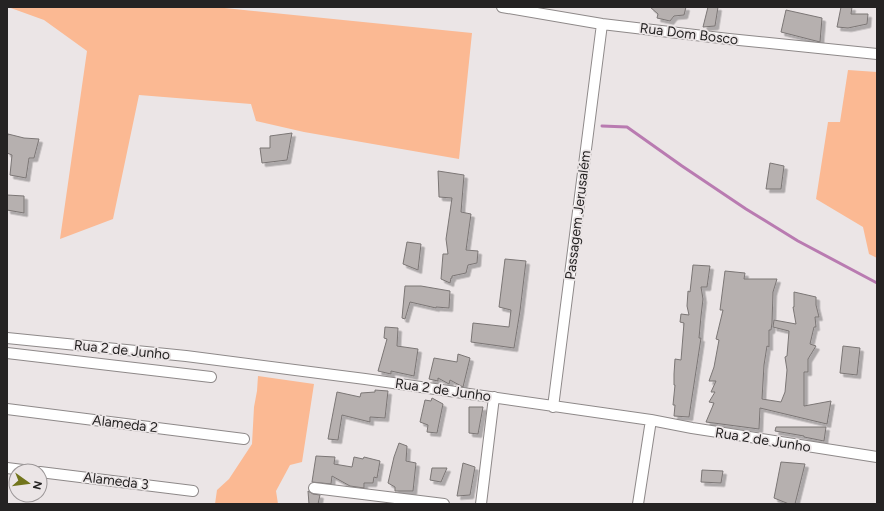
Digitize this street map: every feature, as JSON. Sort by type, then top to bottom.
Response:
[{"type":"street","name":"Rua Dom Bosco","points":[[502,7],[602,24],[877,54]]},
{"type":"street","name":"Passagem Jerusalém","points":[[553,407],[602,24]]},
{"type":"street","name":"Rua 2 de Junho","points":[[7,338],[186,356],[494,397],[553,407],[651,420],[692,428],[877,457]]},
{"type":"street","points":[[7,353],[211,377]]},
{"type":"street","points":[[482,504],[494,397]]},
{"type":"street","name":"Alameda 2","points":[[7,409],[244,439]]},
{"type":"street","points":[[638,504],[651,420]]},
{"type":"street","name":"Alameda 3","points":[[48,473],[193,491]]},
{"type":"street","points":[[314,488],[444,504]]},
{"type":"shaded area","points":[[8,7],[215,7],[472,33],[459,159],[304,132],[256,121],[251,104],[139,95],[113,219],[60,239],[87,51],[44,20]]},
{"type":"shaded area","points":[[848,70],[877,72],[877,258],[869,254],[863,227],[816,199],[828,122],[840,122]]},
{"type":"shaded area","points":[[258,376],[314,384],[302,462],[290,465],[276,491],[278,504],[215,504],[217,490],[229,479],[252,444],[254,407]]},
{"type":"building","points":[[650,7],[686,7],[684,15],[674,16],[670,21],[657,18],[658,14]]},
{"type":"building","points":[[708,7],[718,7],[715,26],[703,27]]},
{"type":"building","points":[[841,7],[852,7],[851,14],[868,14],[867,24],[848,28],[837,27]]},
{"type":"building","points":[[786,10],[822,18],[820,42],[781,32]]},
{"type":"building","points":[[292,133],[287,160],[262,163],[260,148],[270,148],[270,136]]},
{"type":"building","points":[[8,134],[24,138],[39,139],[34,158],[29,158],[26,178],[10,175],[12,155],[7,153]]},
{"type":"building","points":[[770,163],[784,166],[781,189],[766,189]]},
{"type":"building","points":[[438,171],[464,175],[461,212],[471,214],[466,250],[478,251],[477,263],[468,265],[466,273],[452,276],[450,283],[441,279],[443,254],[448,254],[446,239],[452,198],[439,197]]},
{"type":"building","points":[[7,195],[24,196],[24,213],[7,210]]},
{"type":"building","points":[[407,242],[421,244],[418,270],[403,264]]},
{"type":"building","points":[[505,259],[526,261],[514,348],[471,342],[473,323],[509,327],[511,310],[499,307]]},
{"type":"building","points":[[693,265],[710,266],[707,287],[701,287],[703,299],[699,338],[701,338],[689,417],[674,416],[675,359],[681,360],[684,323],[680,322],[681,314],[689,315],[687,306],[688,291],[690,292]]},
{"type":"building","points":[[725,271],[745,273],[744,279],[777,279],[773,292],[772,323],[771,330],[769,330],[769,347],[767,346],[764,365],[762,399],[781,402],[785,392],[787,370],[785,357],[787,356],[789,331],[773,327],[774,320],[796,324],[793,307],[794,292],[816,297],[819,317],[815,317],[816,327],[814,327],[810,344],[816,346],[808,359],[808,372],[804,372],[804,406],[831,401],[827,424],[760,408],[759,429],[706,422],[714,403],[709,402],[715,392],[711,392],[716,381],[709,381],[714,367],[719,340],[716,339],[723,310],[720,310]]},
{"type":"building","points":[[405,286],[421,286],[450,291],[449,308],[436,308],[410,302],[405,319],[402,318]]},
{"type":"building","points":[[385,327],[398,328],[397,346],[418,349],[414,376],[391,371],[391,374],[378,371],[387,339],[384,338]]},
{"type":"building","points":[[843,346],[860,348],[857,375],[840,373]]},
{"type":"building","points":[[458,354],[470,358],[463,387],[450,380],[449,384],[438,378],[438,381],[429,379],[434,358],[457,362]]},
{"type":"building","points":[[375,390],[388,391],[385,418],[370,417],[370,422],[342,415],[338,440],[328,439],[337,392],[360,397],[361,393],[375,392]]},
{"type":"building","points":[[432,398],[443,404],[437,433],[427,432],[428,425],[420,422],[425,400],[431,401]]},
{"type":"building","points":[[469,407],[483,407],[478,434],[469,433]]},
{"type":"building","points":[[776,427],[826,427],[824,441],[775,431]]},
{"type":"building","points":[[399,443],[407,446],[406,461],[416,463],[413,491],[395,491],[395,487],[388,483]]},
{"type":"building","points":[[316,456],[335,457],[334,464],[352,467],[354,457],[363,459],[364,457],[380,461],[377,478],[374,477],[373,483],[364,483],[364,488],[350,486],[332,476],[331,484],[312,482]]},
{"type":"building","points":[[781,462],[805,464],[795,504],[789,504],[774,498]]},
{"type":"building","points":[[463,463],[475,467],[470,495],[457,496]]},
{"type":"building","points":[[432,468],[447,468],[441,482],[430,480]]},
{"type":"building","points":[[702,470],[723,471],[721,483],[701,482]]},
{"type":"building","points":[[308,491],[313,494],[320,495],[318,504],[309,504]]},
{"type":"waterway","points":[[602,126],[627,127],[746,209],[798,241],[877,283]]}]
